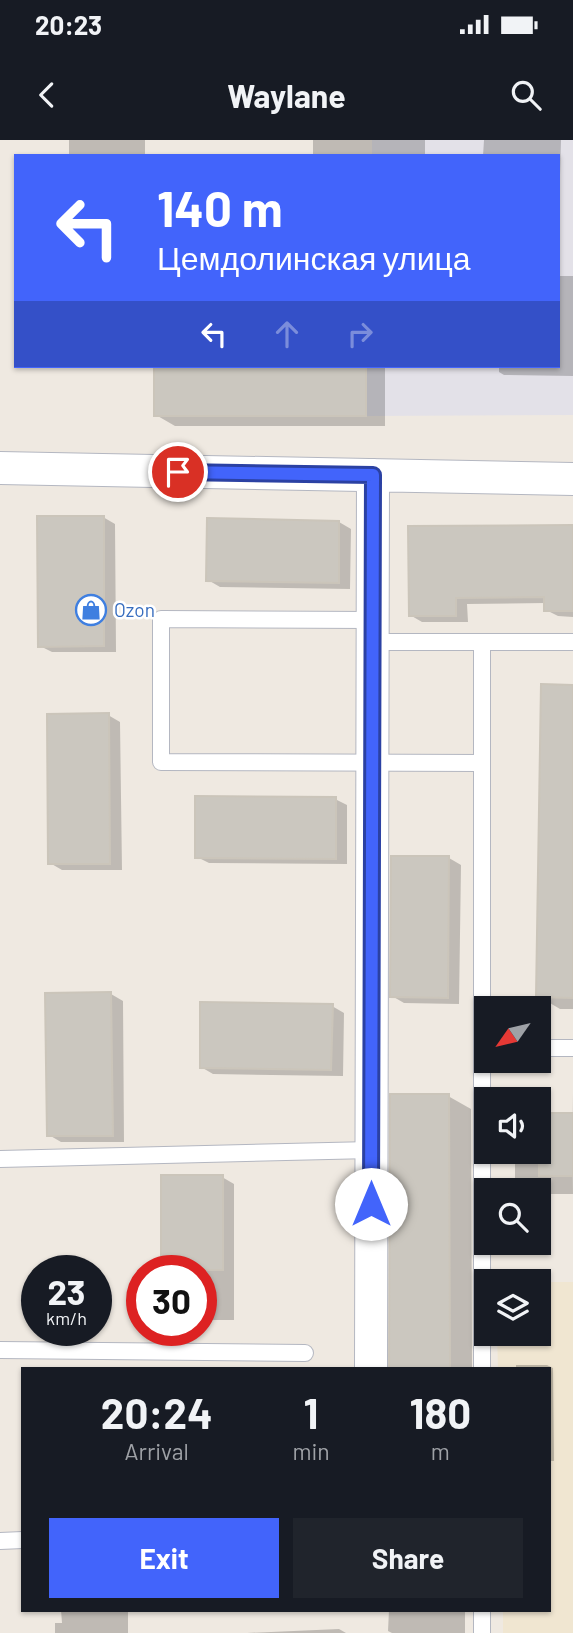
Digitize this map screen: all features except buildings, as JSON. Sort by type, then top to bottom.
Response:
[{"type":"street","points":[[0,468],[573,479]]},
{"type":"street","points":[[371,1367],[373,475]]},
{"type":"lane","points":[[482,763],[161,762],[161,619],[372,631],[482,642],[573,642]]},
{"type":"lane","points":[[482,642],[484,996]]},
{"type":"lane","points":[[551,1048],[573,1048]]},
{"type":"lane","points":[[482,1367],[484,1073]]},
{"type":"lane","points":[[0,1159],[371,1150]]},
{"type":"lane","points":[[0,1350],[305,1353]]},
{"type":"lane","points":[[0,1541],[21,1540]]},
{"type":"lane","points":[[482,1612],[482,1633]]},
{"type":"shaded area","points":[[372,140],[573,140],[573,415],[366,416],[366,368],[560,368],[560,154],[372,154]]},
{"type":"shaded area","points":[[551,1282],[573,1282],[573,1633],[503,1633],[503,1612],[551,1612],[551,1367],[498,1367],[497,1346],[551,1346]]},
{"type":"place","name":"Ozon","points":[[91,610]]},
{"type":"route","points":[[178,472],[373,475],[371,1204]]}]
